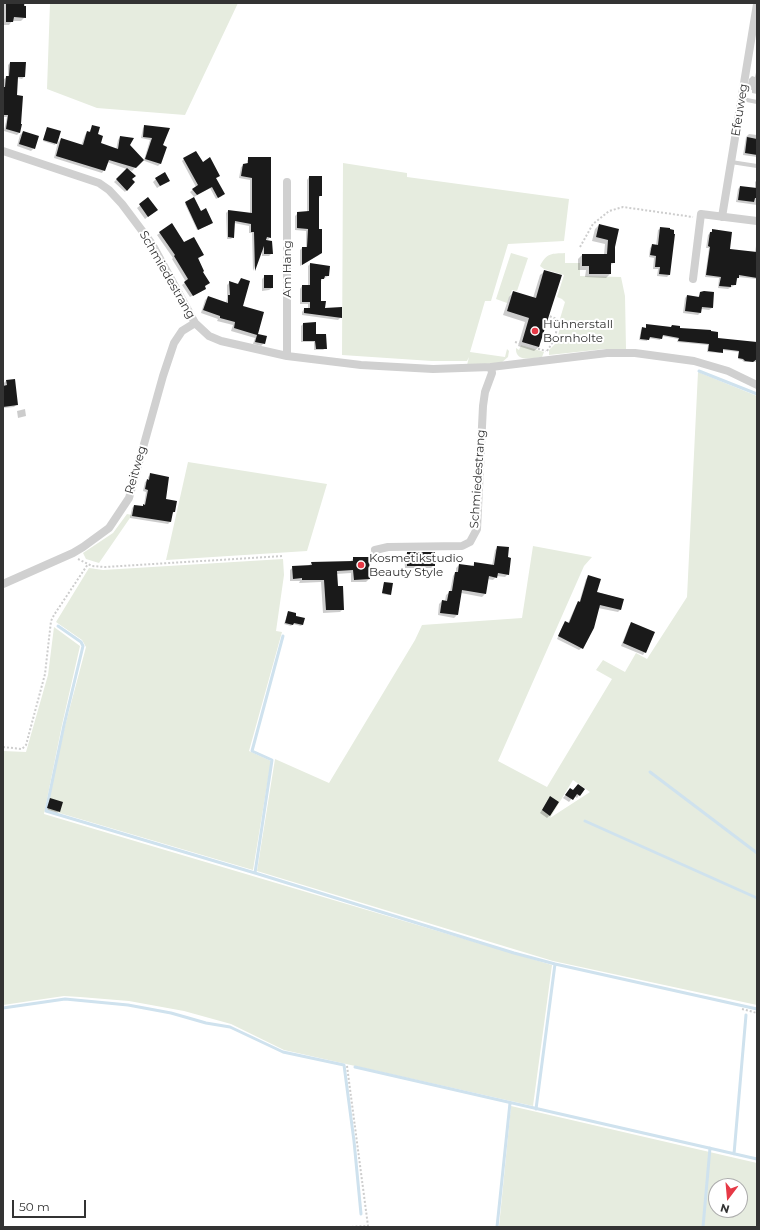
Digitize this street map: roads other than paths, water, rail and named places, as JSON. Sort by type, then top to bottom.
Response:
[{"type":"street","name":"Efeuweg","points":[[722,217],[757,4]]},
{"type":"street","name":"Schmiedestrang","points":[[3,151],[99,183],[110,190],[152,244],[195,324],[209,336],[221,341],[287,356],[361,365],[433,369],[491,367],[607,353],[634,353],[694,361],[728,372],[757,385]]},
{"type":"street","name":"Am Hang","points":[[287,182],[287,356]]},
{"type":"street","points":[[693,279],[701,214],[757,221]]},
{"type":"street","name":"Reitweg","points":[[3,584],[73,553],[84,547],[109,528],[129,498],[174,342],[182,332],[195,324]]},
{"type":"street","name":"Schmiedestrang","points":[[375,550],[388,547],[462,546],[470,542],[477,529],[483,406],[485,392],[492,373],[491,367]]},
{"type":"lane","points":[[741,99],[757,102]]},
{"type":"lane","points":[[731,162],[757,166]]},
{"type":"waterway","points":[[699,371],[757,394]]},
{"type":"waterway","points":[[58,626],[81,642],[83,646],[64,725],[46,811],[255,873],[514,953],[555,964]]},
{"type":"waterway","points":[[255,873],[272,760],[252,751],[283,636]]},
{"type":"waterway","points":[[650,772],[757,853]]},
{"type":"waterway","points":[[585,821],[757,898]]},
{"type":"waterway","points":[[536,1109],[555,964],[757,1009]]},
{"type":"waterway","points":[[3,1008],[65,999],[128,1005],[171,1013],[206,1023],[230,1027],[283,1052],[344,1065],[354,1141],[361,1214]]},
{"type":"waterway","points":[[734,1154],[746,1015]]},
{"type":"waterway","points":[[355,1067],[757,1159]]},
{"type":"waterway","points":[[497,1227],[510,1103]]},
{"type":"waterway","points":[[703,1227],[710,1148]]},
{"type":"place","name":"Hühnerstall Bornholte","points":[[535,331]]},
{"type":"place","name":"Kosmetikstudio Beauty Style","points":[[361,565]]}]
